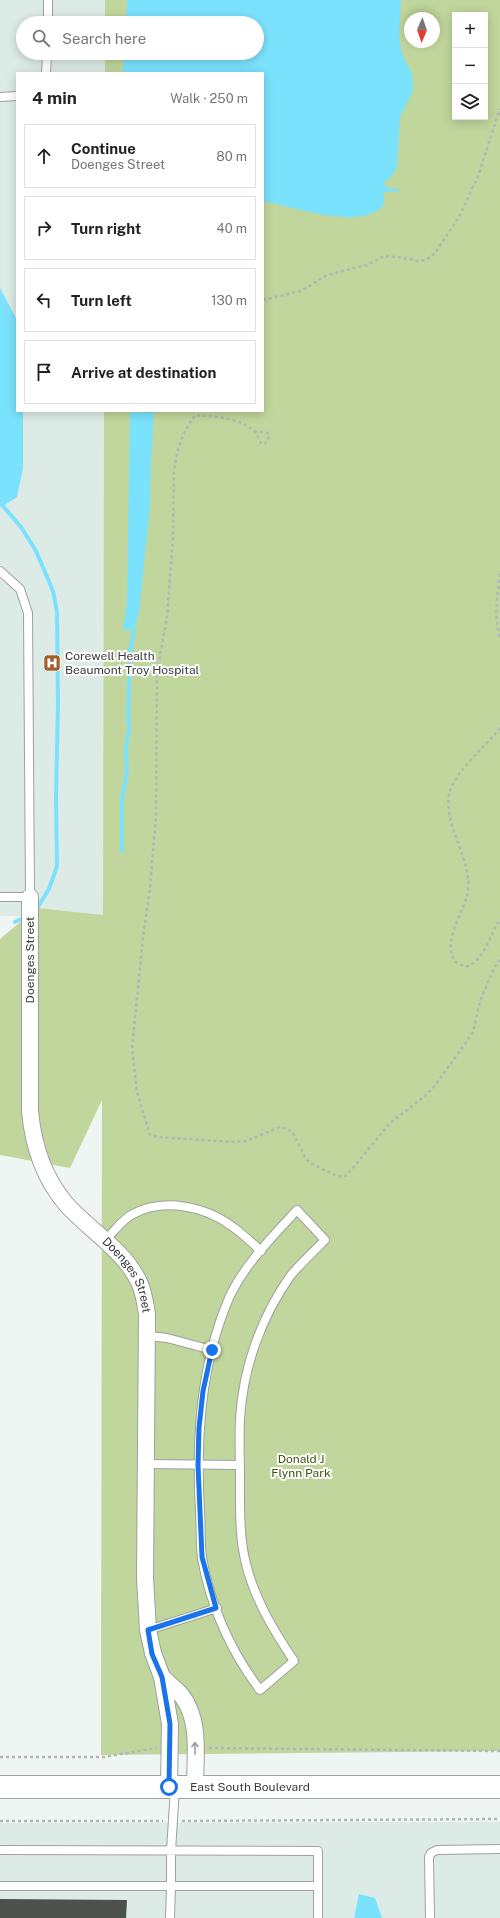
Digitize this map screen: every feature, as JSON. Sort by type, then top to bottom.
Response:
[{"type":"street","name":"Doenges Street","points":[[30,897],[30,1112],[33,1134],[40,1158],[56,1191],[75,1214],[130,1267],[139,1282],[147,1314],[148,1336],[144,1578],[148,1630],[152,1654],[162,1677],[170,1724],[170,1746],[180,1787]]},
{"type":"street","name":"Doenges Street","points":[[162,1677],[182,1697],[191,1713],[195,1726],[195,1748],[180,1787]]},
{"type":"street","name":"East South Boulevard","points":[[0,1787],[500,1787]]},
{"type":"lane","points":[[48,0],[48,16]]},
{"type":"lane","points":[[46,72],[47,60]]},
{"type":"lane","points":[[0,97],[16,96]]},
{"type":"lane","points":[[0,571],[20,589],[28,612],[30,897],[0,897]]},
{"type":"lane","points":[[104,1241],[130,1216],[151,1207],[177,1205],[204,1212],[232,1226],[261,1251]]},
{"type":"lane","points":[[298,1210],[325,1240],[292,1274],[273,1303],[260,1331],[245,1384],[240,1419],[240,1465],[241,1531],[246,1564],[264,1613],[294,1661],[260,1690],[245,1671],[230,1643],[216,1608],[202,1557],[198,1465],[199,1428],[203,1391],[212,1350],[230,1297],[244,1273],[261,1251],[298,1210]]},
{"type":"lane","points":[[148,1336],[167,1338],[212,1350]]},
{"type":"lane","points":[[146,1464],[240,1465]]},
{"type":"lane","points":[[148,1630],[216,1608]]},
{"type":"lane","points":[[170,1918],[171,1851],[180,1787]]},
{"type":"lane","points":[[430,1918],[429,1857],[432,1853],[437,1850],[500,1849]]},
{"type":"lane","points":[[0,1850],[318,1851],[318,1918]]},
{"type":"lane","points":[[0,1886],[318,1886]]},
{"type":"path","points":[[264,300],[301,291],[326,275],[367,265],[384,256],[406,258],[418,261],[426,260],[435,253],[459,217],[478,176],[500,110]]},
{"type":"path","points":[[254,431],[262,444],[265,444],[269,437],[268,433],[254,431],[238,422],[220,417],[195,415],[185,431],[174,470],[173,536],[167,618],[157,672],[158,761],[156,822],[150,890],[132,1048],[137,1092],[150,1135],[157,1138],[234,1142],[246,1141],[280,1127],[288,1129],[293,1133],[306,1159],[312,1164],[336,1176],[342,1177],[347,1175],[390,1123],[426,1096],[465,1044],[473,1032],[480,1002],[494,968],[500,960]]},
{"type":"path","points":[[500,574],[496,608],[497,627],[500,639]]},
{"type":"path","points":[[500,728],[476,754],[452,785],[449,796],[449,814],[468,878],[467,896],[456,923],[451,944],[451,953],[455,961],[461,965],[468,966],[475,962],[481,955],[500,920]]},
{"type":"path","points":[[0,1757],[104,1757],[170,1746]]},
{"type":"path","points":[[195,1748],[500,1751]]},
{"type":"path","points":[[186,1821],[500,1820]]},
{"type":"path","points":[[0,1821],[163,1821]]},
{"type":"shaded area","name":"Corewell Health Beaumont Troy Hospital","points":[[0,0],[106,0],[106,16],[16,16],[16,60],[106,60],[105,72],[16,72],[16,412],[104,412],[103,916],[0,916]]},
{"type":"shaded area","points":[[500,1822],[500,1918],[0,1918],[0,1823]]},
{"type":"green space","name":"Donald J Flynn Park","points":[[105,0],[500,0],[500,1751],[101,1755],[102,1100],[70,1168],[0,1155],[0,939],[37,908],[103,915],[104,412],[264,412],[264,72],[105,72],[105,60],[264,60],[264,16],[105,16]]},
{"type":"water","points":[[127,0],[401,0],[399,34],[401,51],[412,74],[413,91],[400,117],[397,167],[392,176],[383,184],[388,188],[399,189],[400,191],[383,192],[384,202],[382,207],[368,215],[357,217],[330,216],[264,201],[264,72],[123,72],[124,60],[264,60],[264,16],[126,16]]},
{"type":"water","points":[[0,288],[16,318],[16,412],[23,412],[23,468],[17,497],[3,506],[0,506]]},
{"type":"water","points":[[130,412],[154,412],[150,505],[139,613],[134,630],[123,630],[127,603]]},
{"type":"water","points":[[359,1894],[375,1898],[382,1918],[354,1918]]},
{"type":"building","points":[[0,1899],[127,1900],[126,1918],[0,1918]]},
{"type":"waterway","points":[[3,506],[21,527],[36,551],[53,591],[57,612],[57,866],[49,889],[36,910]]},
{"type":"waterway","points":[[122,851],[122,799],[127,772],[126,748],[129,730],[128,712],[130,652],[134,630]]},
{"type":"waterway","points":[[15,922],[26,917]]},
{"type":"place","name":"Corewell Health Beaumont Troy Hospital","points":[[52,663]]},
{"type":"route","points":[[169,1787],[170,1724],[162,1677],[152,1654],[148,1630],[216,1608],[202,1557],[198,1465],[199,1428],[203,1391],[212,1350]]}]
